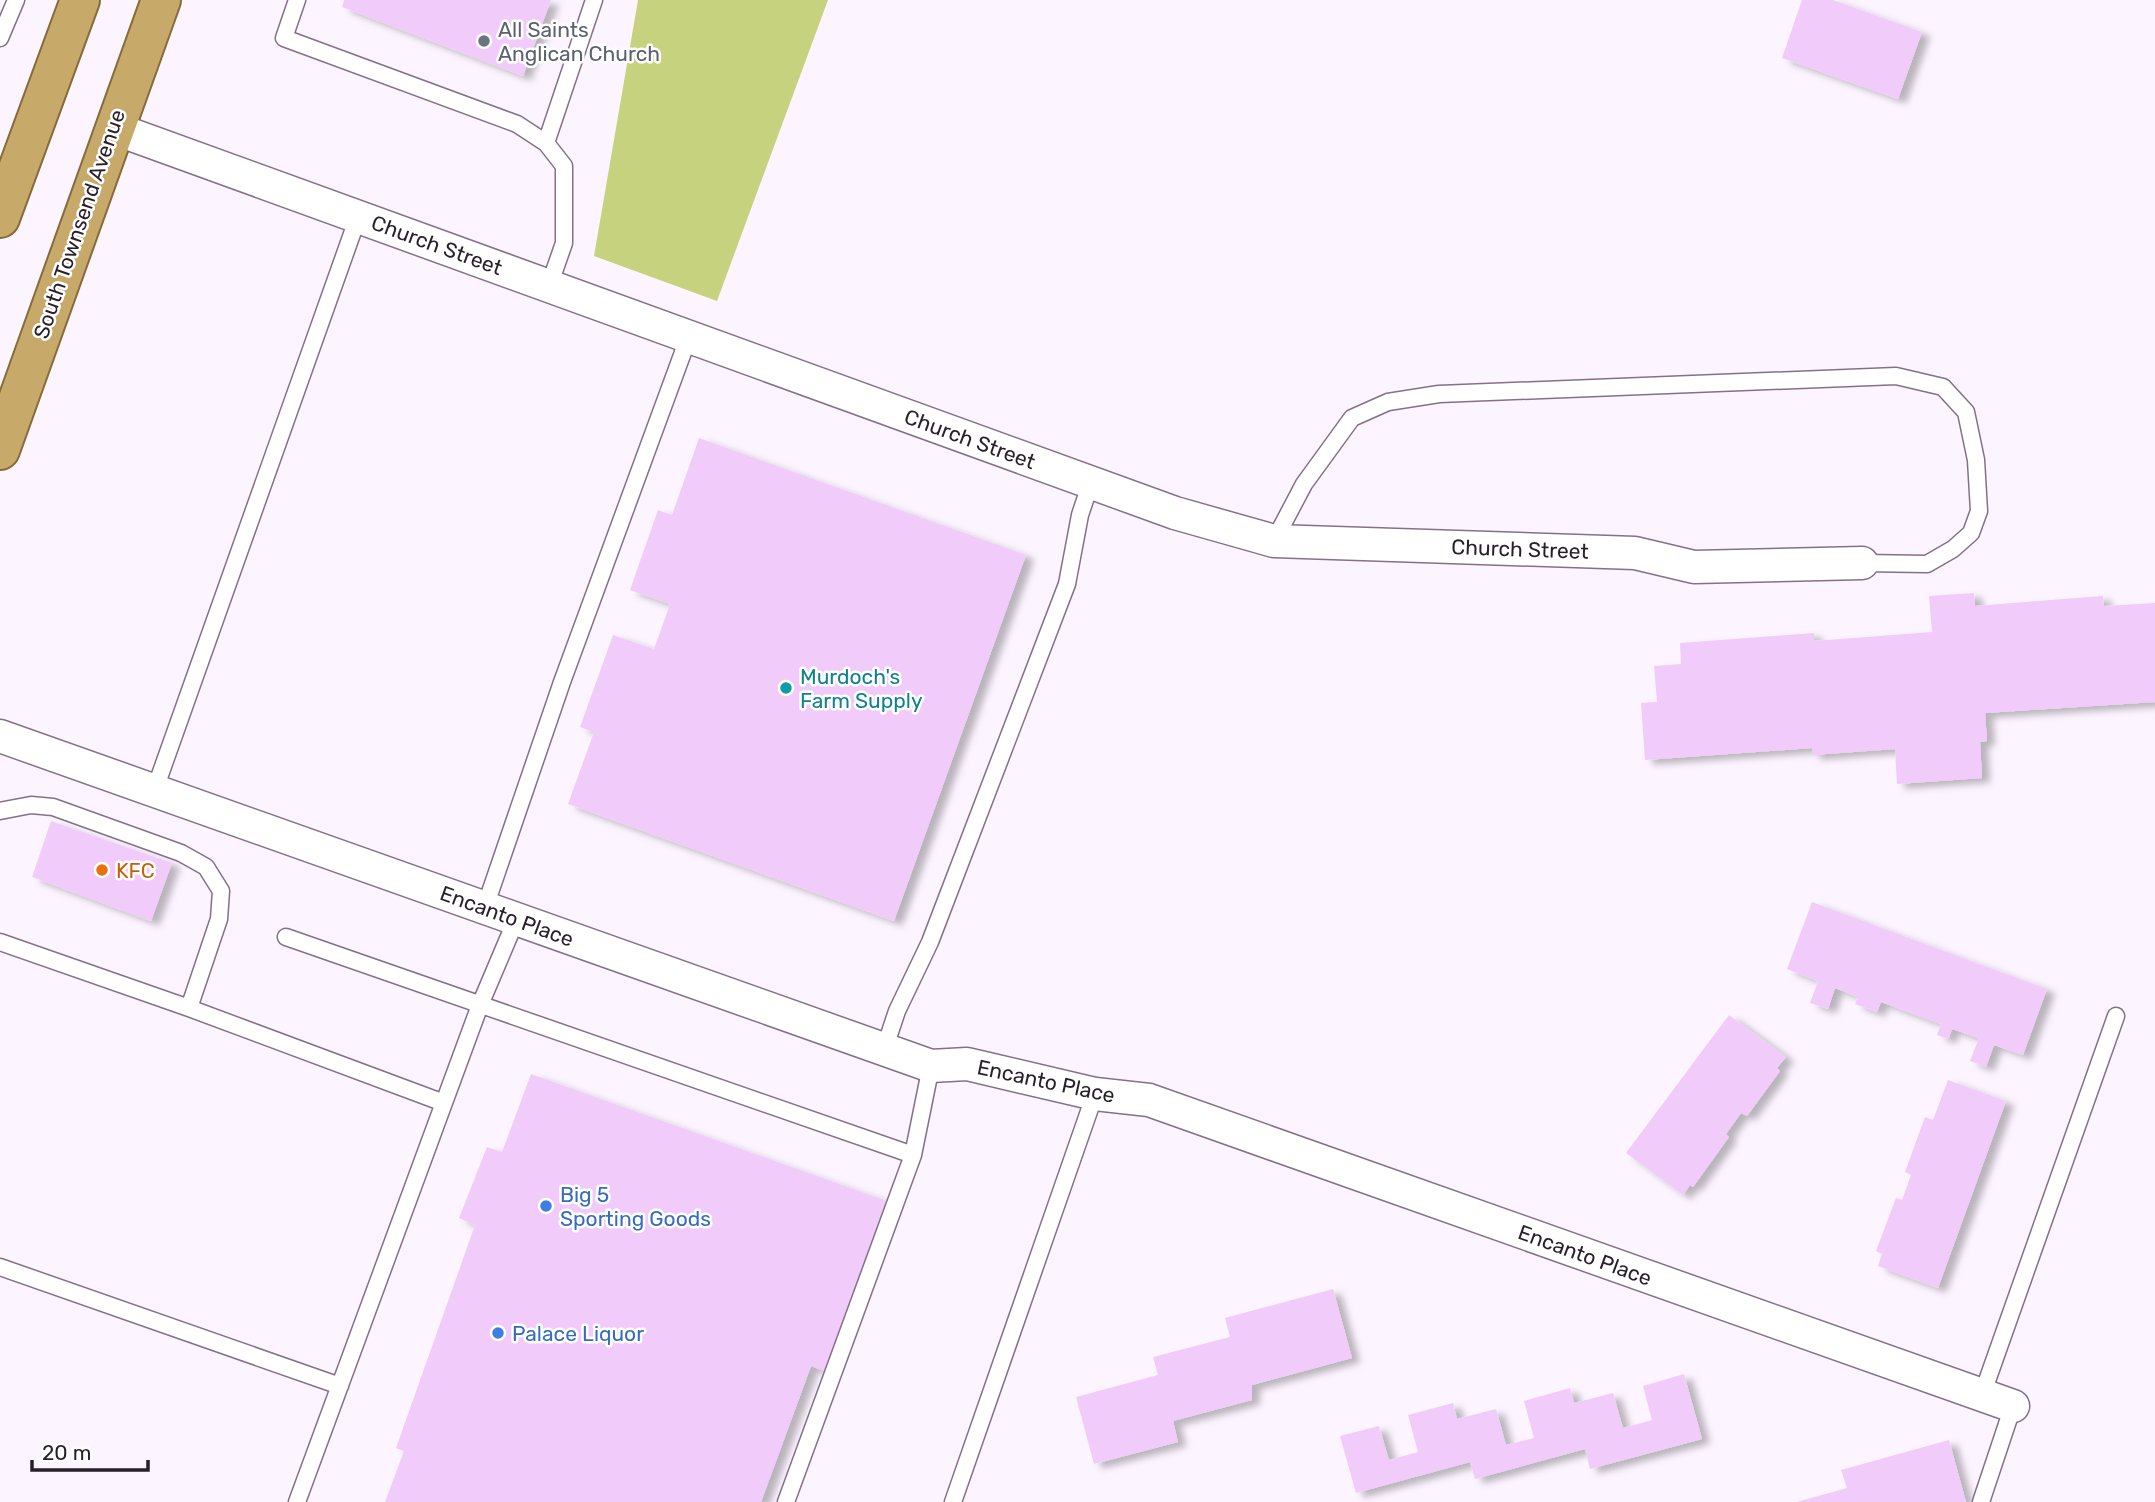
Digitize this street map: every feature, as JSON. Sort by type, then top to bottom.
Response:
[{"type":"highway","points":[[0,218],[80,0]]},
{"type":"highway","name":"South Townsend Avenue","points":[[0,450],[160,0]]},
{"type":"street","name":"Church Street","points":[[113,128],[1175,513],[1274,541],[1635,553],[1693,567],[1862,563]]},
{"type":"street","name":"Encanto Place","points":[[0,736],[931,1066],[967,1064],[1095,1094],[1149,1100],[2013,1406]]},
{"type":"lane","points":[[0,38],[16,0]]},
{"type":"lane","points":[[297,0],[284,37],[517,124],[546,143],[564,166],[564,243],[549,286]]},
{"type":"lane","points":[[546,143],[594,0]]},
{"type":"lane","points":[[155,789],[358,217]]},
{"type":"lane","points":[[485,907],[562,682],[689,336]]},
{"type":"lane","points":[[1274,541],[1304,484],[1352,418],[1388,402],[1439,394],[1896,376],[1943,387],[1966,412],[1976,460],[1979,511],[1970,533],[1954,549],[1927,564],[1862,563]]},
{"type":"lane","points":[[884,1050],[897,1011],[930,942],[1067,584],[1080,515],[1091,482]]},
{"type":"lane","points":[[0,811],[31,805],[53,807],[181,853],[206,867],[221,891],[219,919],[189,1008]]},
{"type":"lane","points":[[297,1502],[480,1005],[516,920]]},
{"type":"lane","points":[[286,937],[913,1155]]},
{"type":"lane","points":[[0,942],[189,1008],[444,1103]]},
{"type":"lane","points":[[1982,1395],[2116,1016]]},
{"type":"lane","points":[[786,1502],[913,1155],[931,1066]]},
{"type":"lane","points":[[953,1502],[1095,1094]]},
{"type":"lane","points":[[0,1267],[340,1386]]},
{"type":"lane","points":[[1981,1502],[2013,1406]]},
{"type":"green space","points":[[638,0],[828,0],[717,301],[594,256]]},
{"type":"building","name":"All Saints Anglican Church","points":[[344,0],[551,0],[523,76],[342,7]]},
{"type":"building","points":[[1802,0],[1833,0],[1922,32],[1898,99],[1782,58]]},
{"type":"building","name":"Murdoch's Farm Supply","points":[[699,438],[1026,555],[894,921],[568,804],[594,732],[580,727],[613,635],[654,649],[670,604],[630,590],[658,510],[672,515]]},
{"type":"building","points":[[1974,593],[1975,606],[2103,596],[2104,606],[2155,603],[2155,702],[1985,713],[1987,741],[1980,742],[1982,778],[1897,784],[1895,749],[1812,755],[1812,748],[1645,760],[1641,703],[1657,702],[1654,666],[1681,664],[1680,643],[1814,633],[1814,641],[1932,632],[1929,596]]},
{"type":"building","name":"KFC","points":[[51,821],[172,863],[151,921],[32,877]]},
{"type":"building","points":[[1812,902],[2047,989],[2023,1055],[1994,1045],[1986,1067],[1970,1061],[1979,1038],[1952,1029],[1948,1039],[1937,1035],[1941,1024],[1881,1002],[1877,1012],[1855,1004],[1858,997],[1835,988],[1828,1009],[1810,1003],[1818,981],[1787,969]]},
{"type":"building","points":[[1729,1015],[1786,1057],[1777,1068],[1780,1071],[1747,1116],[1741,1113],[1726,1134],[1729,1137],[1693,1187],[1690,1185],[1683,1195],[1626,1153]]},
{"type":"building","points":[[531,1074],[890,1202],[827,1372],[811,1366],[761,1502],[385,1502],[404,1451],[396,1448],[475,1225],[459,1218],[487,1147],[502,1152]]},
{"type":"building","points":[[1948,1080],[2006,1101],[1938,1288],[1878,1266],[1882,1254],[1876,1251],[1896,1198],[1902,1200],[1911,1175],[1905,1172],[1925,1117],[1933,1120]]},
{"type":"building","points":[[1333,1289],[1352,1358],[1252,1385],[1252,1400],[1173,1421],[1178,1442],[1094,1464],[1076,1397],[1158,1375],[1153,1357],[1230,1337],[1225,1318]]},
{"type":"building","points":[[1684,1374],[1702,1439],[1590,1469],[1585,1449],[1475,1479],[1470,1462],[1356,1493],[1340,1436],[1379,1426],[1389,1460],[1418,1452],[1408,1415],[1453,1403],[1457,1419],[1496,1409],[1506,1445],[1534,1438],[1524,1401],[1570,1388],[1574,1403],[1613,1393],[1623,1428],[1652,1420],[1643,1386]]},
{"type":"building","points":[[1949,1440],[1966,1502],[1797,1502],[1847,1488],[1841,1470]]},
{"type":"place","name":"All Saints Anglican Church","points":[[484,41]]},
{"type":"place","name":"Murdoch's Farm Supply","points":[[786,688]]},
{"type":"place","name":"KFC","points":[[102,870]]},
{"type":"place","name":"Big 5 Sporting Goods","points":[[546,1206]]},
{"type":"place","name":"Palace Liquor","points":[[498,1333]]}]
